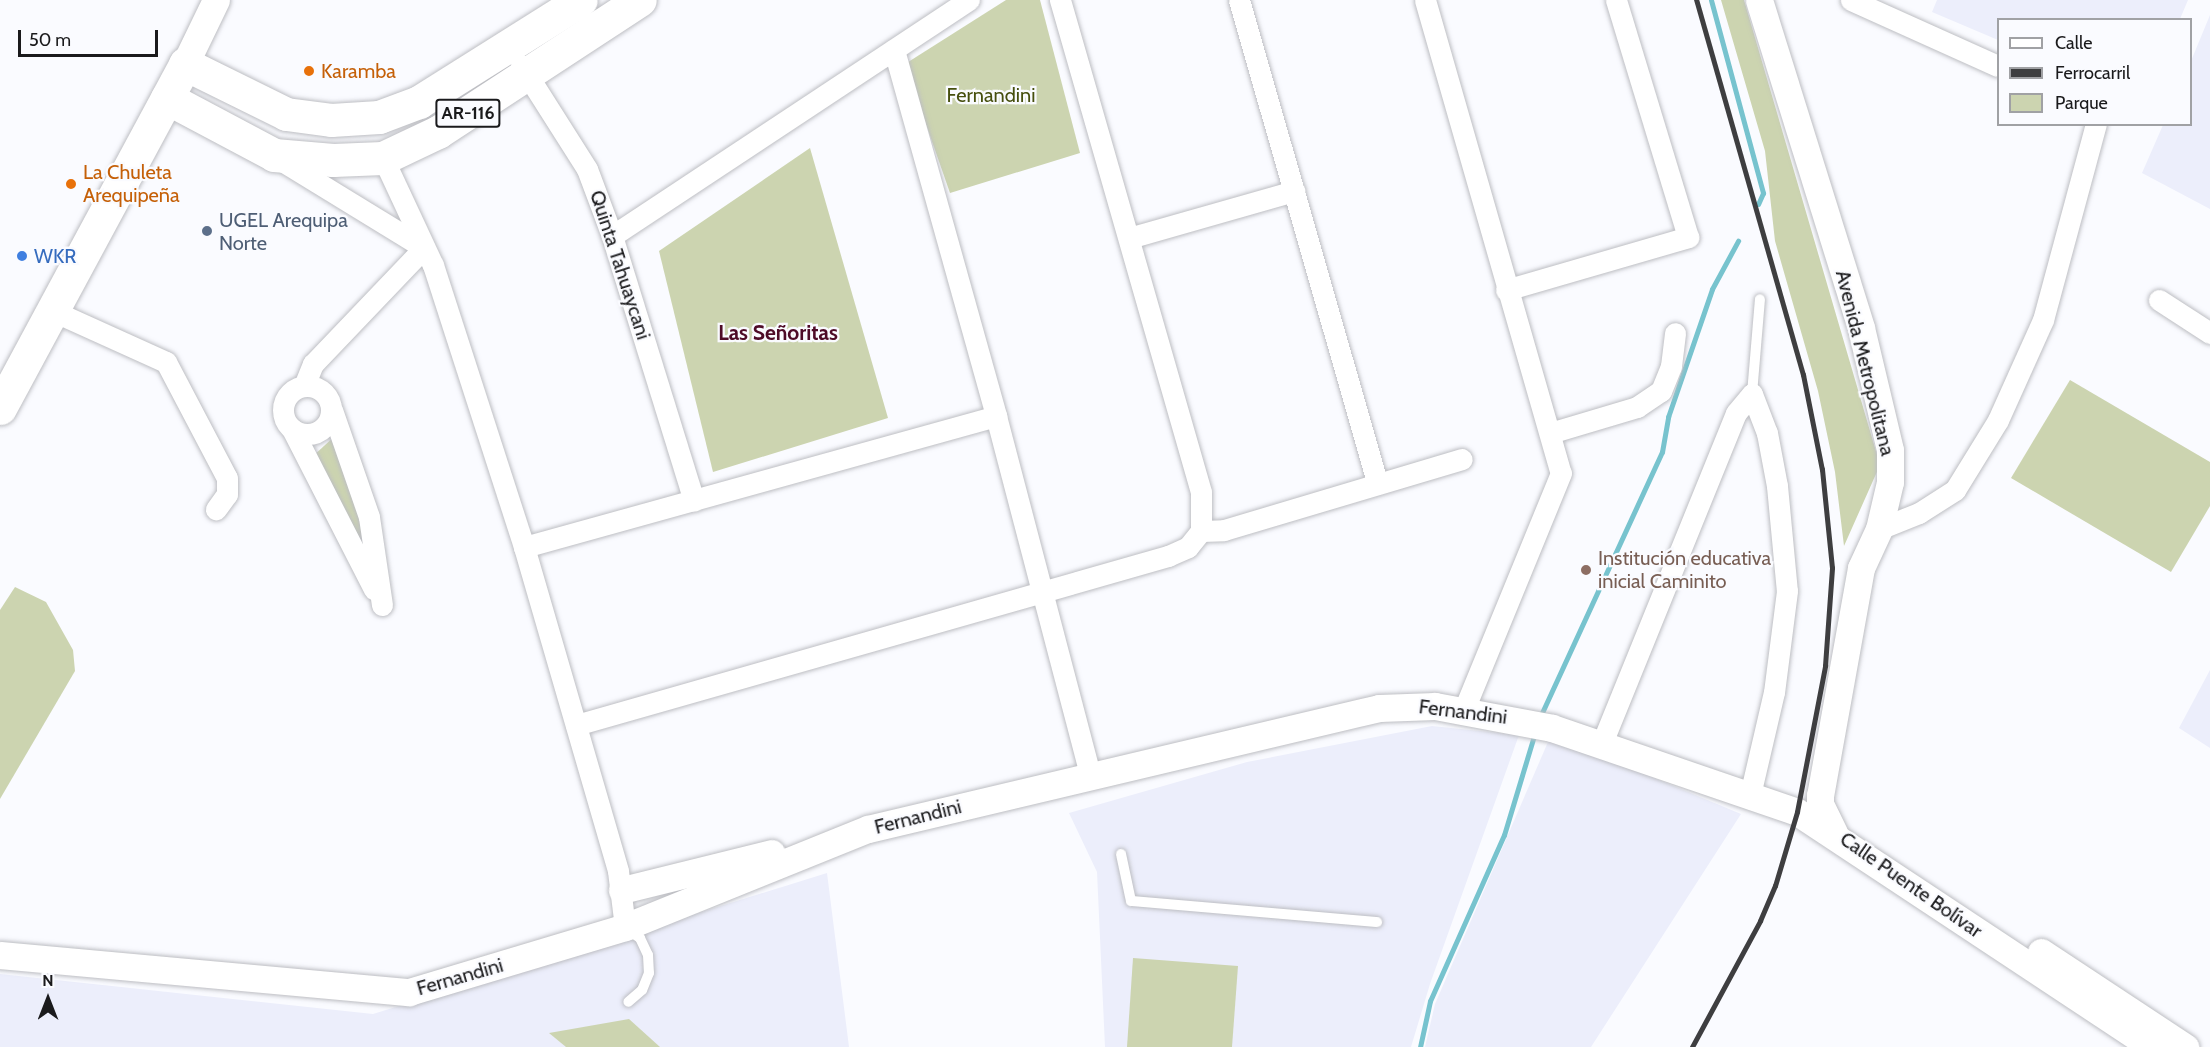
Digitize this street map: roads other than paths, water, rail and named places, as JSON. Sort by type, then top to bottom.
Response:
[{"type":"main road","name":"AR-116","points":[[185,64],[286,114],[340,120],[379,117],[419,102],[510,47],[580,0]]},
{"type":"main road","name":"AR-116","points":[[167,98],[273,155],[333,160],[383,158],[438,132],[640,0]]},
{"type":"main road","points":[[0,408],[15,371],[53,311],[185,64]]},
{"type":"street","points":[[185,64],[216,0]]},
{"type":"street","points":[[612,236],[969,0]]},
{"type":"street","points":[[576,725],[1168,555],[1188,547],[1202,531],[1201,492],[1060,0]]},
{"type":"street","points":[[1239,0],[1377,482]]},
{"type":"street","points":[[1425,0],[1506,290],[1561,473],[1464,710]]},
{"type":"street","points":[[1506,290],[1688,237],[1616,0]]},
{"type":"street","name":"Avenida Metropolitana","points":[[1759,0],[1861,328],[1890,450],[1890,482],[1879,529],[1861,568],[1820,795],[1820,804],[1834,833]]},
{"type":"street","points":[[1851,0],[1997,66]]},
{"type":"street","name":"Quinta Tahuaycani","points":[[510,47],[587,169],[612,236],[694,501]]},
{"type":"street","points":[[894,50],[996,416],[1090,774]]},
{"type":"street","points":[[1879,529],[1920,513],[1955,490],[1998,420],[2043,320],[2095,126]]},
{"type":"street","points":[[273,155],[424,248]]},
{"type":"street","points":[[383,158],[424,248],[524,548],[622,890],[625,927]]},
{"type":"street","points":[[1129,238],[1294,191]]},
{"type":"street","points":[[304,386],[320,389],[332,410],[369,517],[382,605],[284,416],[285,400],[304,386],[313,364],[424,248]]},
{"type":"street","points":[[2159,300],[2210,333]]},
{"type":"street","points":[[53,311],[166,362],[227,478],[228,494],[216,509]]},
{"type":"street","points":[[1550,433],[1637,406],[1662,391],[1671,366],[1675,333]]},
{"type":"street","points":[[1602,742],[1736,413],[1752,394],[1767,433],[1777,486],[1787,591],[1774,692],[1750,795]]},
{"type":"street","points":[[292,429],[307,434],[321,429],[332,410]]},
{"type":"street","points":[[524,548],[996,416]]},
{"type":"street","points":[[1202,531],[1224,530],[1377,482],[1461,459]]},
{"type":"street","name":"Fernandini","points":[[0,955],[409,992],[625,927],[868,829],[1090,774],[1379,708],[1435,706],[1540,724],[1602,742],[1797,812],[1834,833]]},
{"type":"street","points":[[622,890],[868,829]]},
{"type":"street","name":"Calle Puente Bolívar","points":[[1834,833],[2089,995],[2185,1047]]},
{"type":"street","name":"Calle Puente Bolívar","points":[[2089,995],[2152,1047]]},
{"type":"lane","points":[[1752,394],[1760,299]]},
{"type":"lane","points":[[1121,854],[1131,902],[1377,922]]},
{"type":"lane","points":[[625,927],[640,938],[648,955],[649,973],[642,990],[628,1002]]},
{"type":"waterway","points":[[1711,0],[1763,193],[1758,204]]},
{"type":"waterway","points":[[1540,717],[1662,452],[1668,417],[1712,289],[1738,241]]},
{"type":"waterway","points":[[1420,1047],[1430,1001],[1504,835],[1535,732]]},
{"type":"railway","points":[[1692,1047],[1760,921],[1775,886],[1797,812],[1825,666],[1832,568],[1822,470],[1803,375],[1696,0]]},
{"type":"place","name":"Karamba","points":[[309,71]]},
{"type":"place","name":"La Chuleta Arequipeña","points":[[71,184]]},
{"type":"place","name":"UGEL Arequipa Norte","points":[[207,231]]},
{"type":"place","name":"WKR","points":[[22,256]]},
{"type":"place","name":"Institución educativa inicial Caminito","points":[[1586,570]]},
{"type":"district","name":"Las Señoritas","points":[[778,333]]}]
